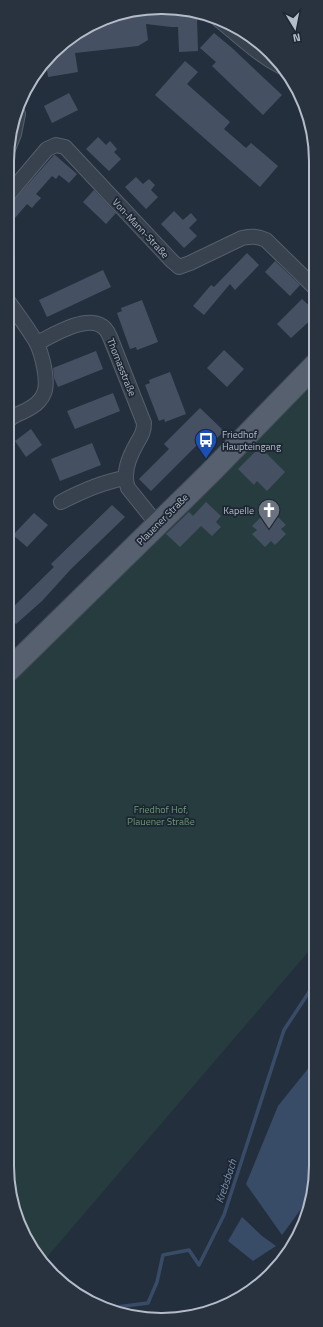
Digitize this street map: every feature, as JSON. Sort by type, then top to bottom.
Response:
[{"type":"main road","name":"Plauener Straße","points":[[14,665],[210,473],[309,370]]},
{"type":"street","points":[[237,35],[269,60]]},
{"type":"street","name":"Von-Mann-Straße","points":[[14,188],[47,150],[56,146],[65,147],[179,267],[190,264],[242,238],[251,236],[266,240],[309,282]]},
{"type":"street","points":[[14,310],[37,343],[46,383],[44,393],[39,402],[31,408],[14,416]]},
{"type":"street","name":"Thomasstraße","points":[[37,343],[82,323],[92,322],[100,325],[110,336],[144,423],[142,435],[130,458],[125,472],[125,478]]},
{"type":"street","points":[[61,502],[98,485],[125,478],[128,488],[157,524]]},
{"type":"green space","name":"Friedhof Hof, Plauener Straße","points":[[309,388],[309,951],[46,1258],[25,1222],[19,1204],[14,1175],[14,681],[169,524]]},
{"type":"water","points":[[309,1067],[308,1185],[303,1206],[282,1235],[246,1184],[278,1106]]},
{"type":"water","points":[[242,1217],[262,1236],[276,1246],[253,1261],[228,1241]]},
{"type":"building","points":[[152,14],[181,15],[197,19],[198,51],[179,52],[178,27],[146,24],[148,40],[138,46],[75,53],[78,72],[48,77],[47,69],[57,57],[72,44],[105,25],[123,19]]},
{"type":"building","points":[[214,33],[282,95],[263,115],[212,66],[216,62],[200,48]]},
{"type":"building","points":[[185,61],[198,72],[187,84],[230,122],[224,129],[246,148],[251,143],[278,166],[260,187],[155,95]]},
{"type":"building","points":[[69,93],[78,110],[52,123],[44,106]]},
{"type":"building","points":[[98,137],[106,145],[110,141],[117,149],[114,152],[121,159],[109,171],[86,149]]},
{"type":"building","points":[[54,155],[77,174],[69,183],[59,175],[56,179],[52,176],[36,194],[41,198],[32,208],[27,204],[14,219],[14,200]]},
{"type":"building","points":[[136,177],[143,184],[149,179],[155,185],[151,190],[158,197],[146,209],[125,187]]},
{"type":"building","points":[[94,190],[116,213],[106,224],[83,202]]},
{"type":"building","points":[[174,211],[183,220],[191,213],[197,220],[189,228],[197,236],[184,248],[161,224]]},
{"type":"building","points":[[247,253],[259,265],[235,290],[230,284],[204,315],[193,306],[211,285],[214,287]]},
{"type":"building","points":[[275,261],[300,285],[290,296],[265,272]]},
{"type":"building","points":[[103,270],[111,287],[47,317],[39,300]]},
{"type":"building","points":[[302,299],[309,305],[309,322],[291,338],[277,324]]},
{"type":"building","points":[[142,300],[158,342],[137,350],[136,347],[130,349],[117,313],[122,311],[121,308]]},
{"type":"building","points":[[224,350],[244,369],[227,387],[207,368]]},
{"type":"building","points":[[96,351],[103,369],[58,387],[54,378],[53,368]]},
{"type":"building","points":[[170,372],[186,414],[165,422],[164,419],[159,421],[145,385],[150,383],[149,380]]},
{"type":"building","points":[[113,393],[120,411],[75,429],[67,411]]},
{"type":"building","points":[[200,408],[224,431],[207,448],[200,442],[151,491],[139,479],[169,449],[164,444]]},
{"type":"building","points":[[31,429],[42,445],[26,457],[15,441]]},
{"type":"building","points":[[92,443],[101,465],[60,481],[51,459]]},
{"type":"building","points":[[260,447],[285,472],[267,491],[257,481],[254,485],[238,469]]},
{"type":"building","points":[[206,502],[221,516],[216,522],[221,527],[212,536],[201,526],[180,547],[166,534],[189,512],[193,516]]},
{"type":"building","points":[[112,505],[125,517],[71,569],[42,601],[16,624],[14,622],[14,606],[54,567],[51,564]]},
{"type":"building","points":[[34,513],[48,525],[27,547],[14,536],[14,534]]},
{"type":"building","name":"Kapelle","points":[[274,513],[286,525],[281,529],[286,534],[275,545],[271,541],[265,547],[252,534],[257,530],[252,526],[264,514],[268,519]]},
{"type":"waterway","name":"Krebsbach","points":[[119,1307],[148,1303],[157,1282],[163,1255],[189,1250],[199,1265],[224,1215],[284,1030],[309,992]]},
{"type":"place","name":"Friedhof Haupteingang","points":[[206,460]]},
{"type":"place","name":"Kapelle","points":[[269,530]]}]
